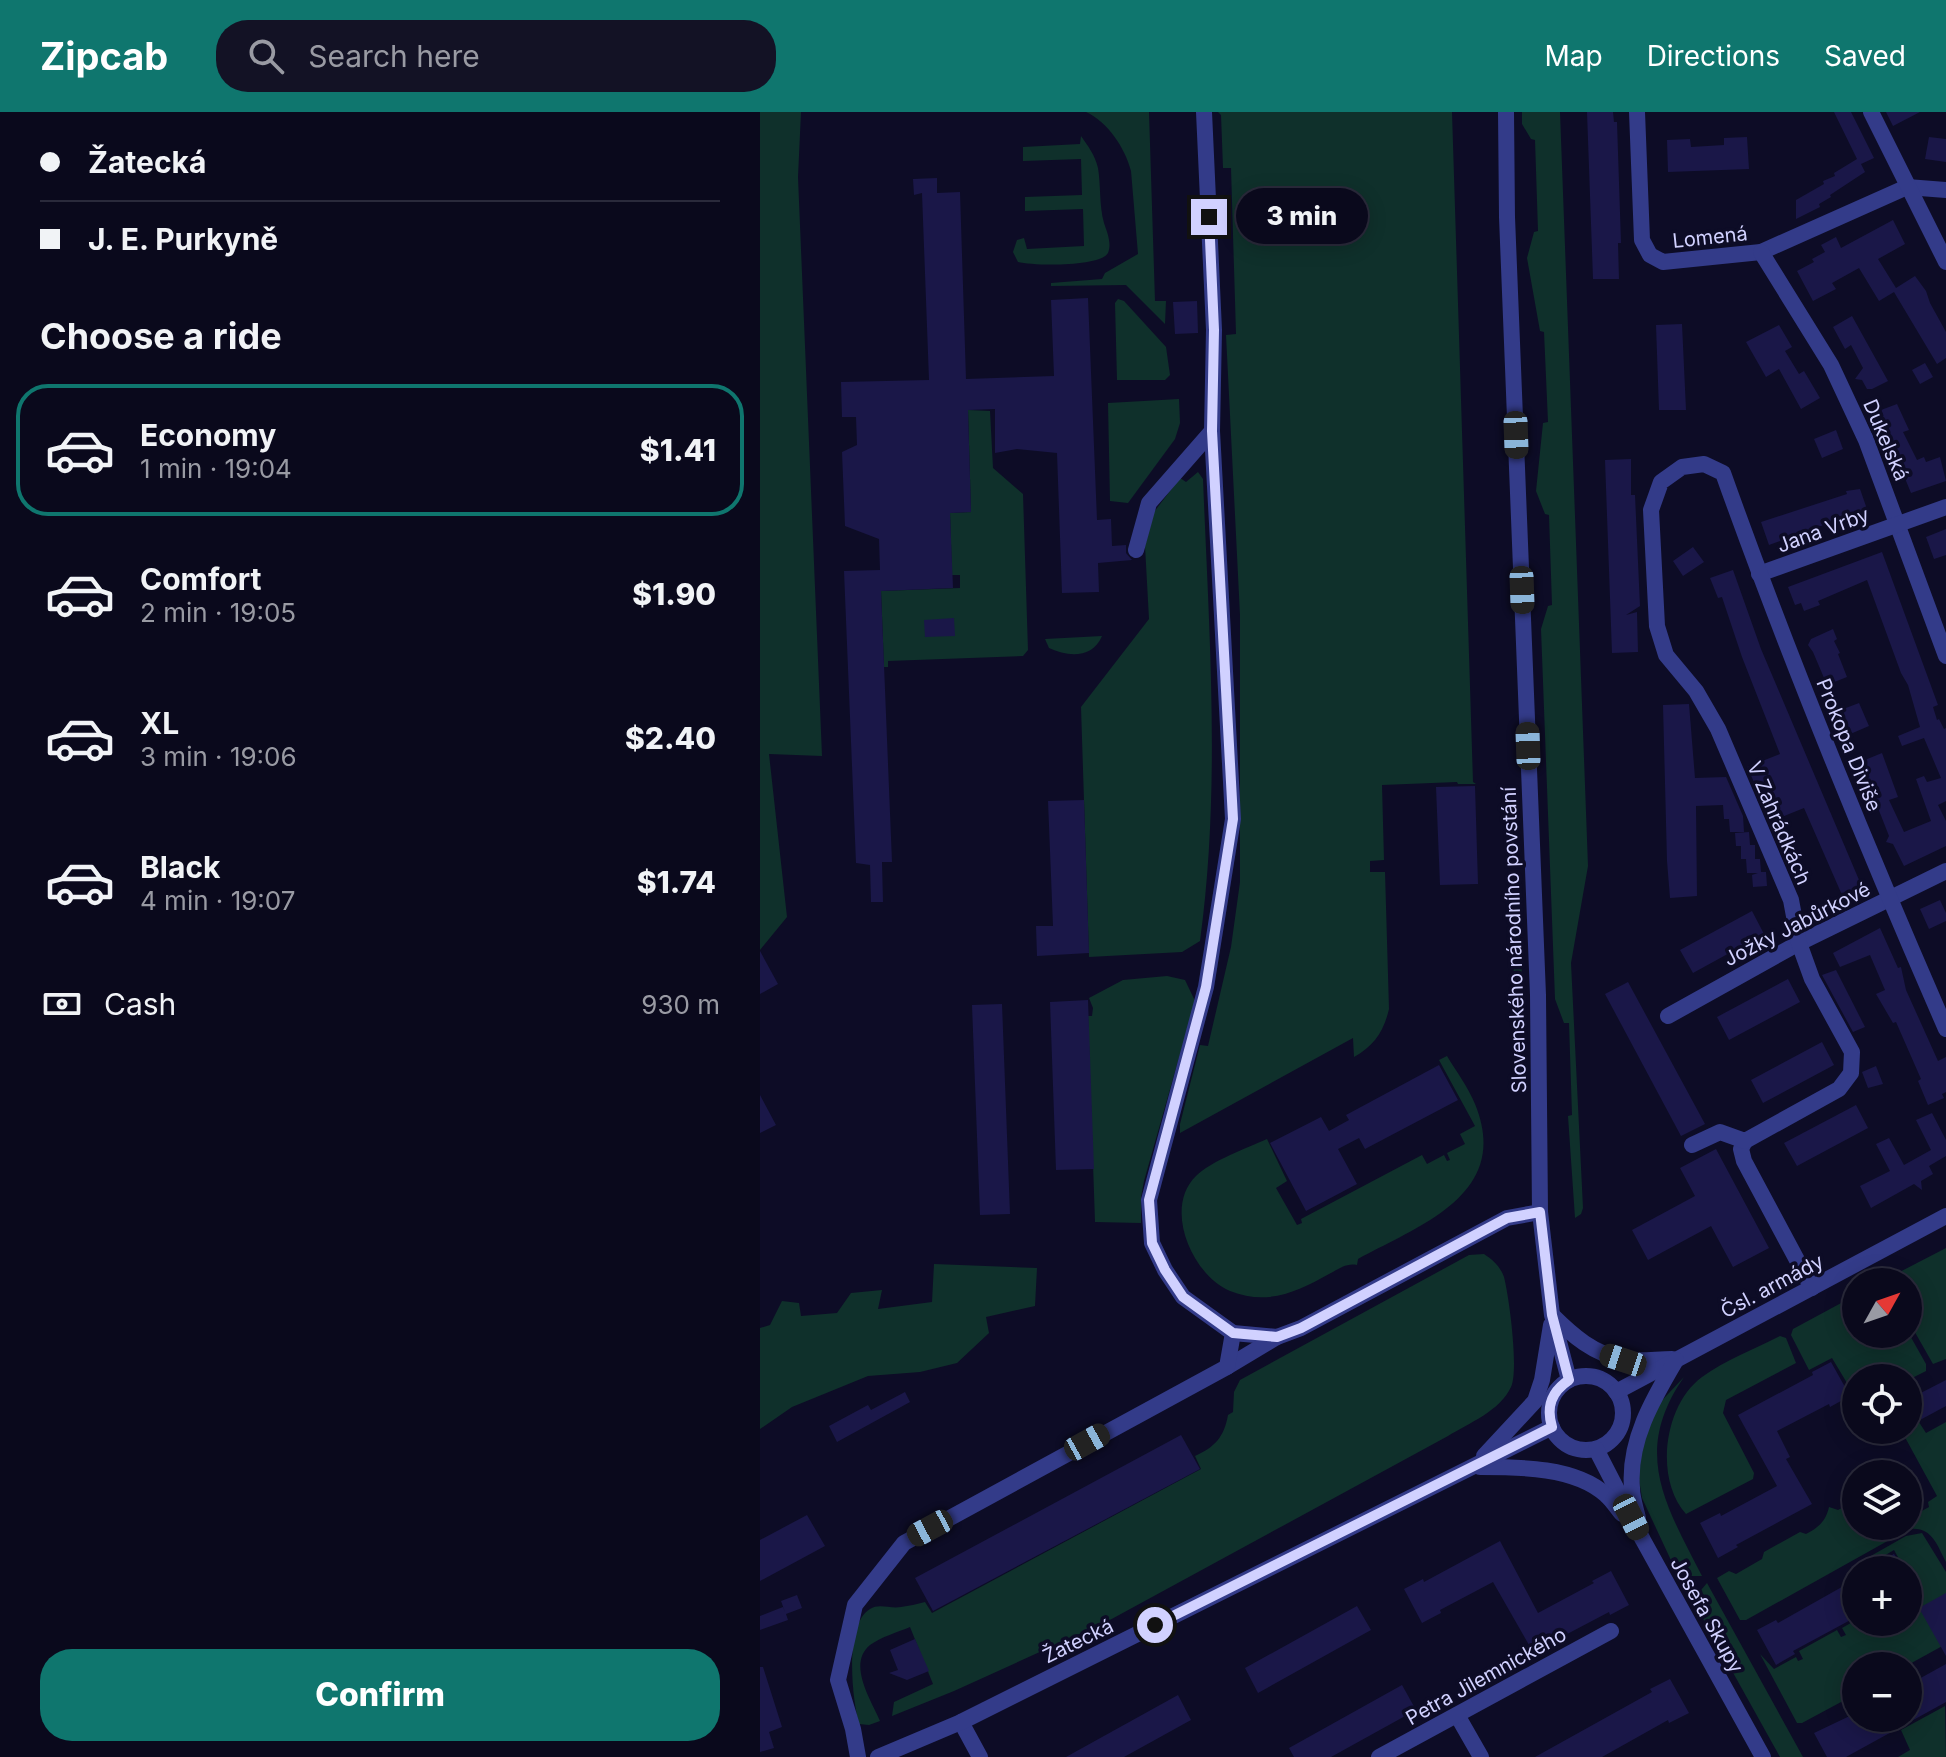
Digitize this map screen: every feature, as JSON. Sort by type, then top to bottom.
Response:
[{"type":"street","points":[[1204,112],[1214,330],[1212,431],[1233,819],[1209,970],[1149,1200],[1152,1243],[1183,1297],[1233,1333],[1277,1337]]},
{"type":"street","name":"Slovenského národního povstání","points":[[1506,112],[1507,217],[1538,995],[1540,1212],[1552,1315],[1569,1380]]},
{"type":"street","name":"Lomená","points":[[1637,112],[1642,240],[1650,255],[1663,262],[1761,252],[1907,187]]},
{"type":"street","points":[[1871,112],[1946,262]]},
{"type":"street","points":[[1907,187],[1946,190]]},
{"type":"street","name":"Dukelská","points":[[1761,252],[1831,365],[1866,440],[1946,656]]},
{"type":"street","points":[[1136,550],[1149,503],[1212,431]]},
{"type":"street","name":"V Zahrádkách","points":[[1723,473],[1704,464],[1682,467],[1661,482],[1651,510],[1657,626],[1666,655],[1696,691],[1718,729],[1791,900],[1799,943],[1812,979],[1852,1052],[1851,1073],[1839,1089],[1745,1141]]},
{"type":"street","name":"Prokopa Diviše","points":[[1723,473],[1759,574],[1889,899],[1946,1029]]},
{"type":"street","name":"Jana Vrby","points":[[1759,574],[1946,507]]},
{"type":"street","name":"Jožky Jabůrkové","points":[[1668,1016],[1799,943],[1946,871]]},
{"type":"street","points":[[1692,1145],[1720,1132],[1745,1141],[1741,1149],[1744,1161],[1812,1288]]},
{"type":"street","points":[[858,1757],[838,1680],[855,1605],[904,1543],[1277,1337],[1301,1328],[1507,1218],[1540,1212]]},
{"type":"street","name":"Čsl. armády","points":[[1616,1392],[1946,1216]]},
{"type":"street","points":[[1552,1315],[1573,1336],[1598,1352],[1623,1360],[1677,1359]]},
{"type":"street","points":[[1474,1467],[1535,1401],[1542,1380],[1552,1315]]},
{"type":"street","points":[[1227,1367],[1233,1333]]},
{"type":"street","points":[[1643,1540],[1631,1487],[1636,1441],[1651,1401],[1677,1359]]},
{"type":"street","points":[[1579,1376],[1600,1378],[1616,1392],[1621,1403],[1621,1426],[1606,1444],[1596,1449],[1574,1448],[1565,1444],[1552,1427],[1549,1405],[1560,1386],[1569,1380],[1579,1376]]},
{"type":"street","name":"Žatecká","points":[[878,1757],[961,1722],[1552,1427]]},
{"type":"street","name":"Josefa Skupy","points":[[1596,1449],[1763,1757]]},
{"type":"street","points":[[1474,1467],[1523,1467],[1565,1474],[1605,1493],[1643,1540]]},
{"type":"street","name":"Petra Jilemnického","points":[[1379,1757],[1611,1631]]},
{"type":"street","points":[[1457,1715],[1481,1757]]},
{"type":"street","points":[[961,1722],[980,1757]]},
{"type":"green space","points":[[760,112],[801,112],[798,177],[822,756],[769,754],[787,917],[760,950]]},
{"type":"green space","points":[[1086,112],[1149,112],[1155,301],[1166,301],[1165,324],[1126,285],[1051,286],[1051,283],[1102,279],[1105,273],[1138,254],[1128,162],[1108,129]]},
{"type":"green space","points":[[1218,112],[1452,112],[1473,782],[1476,784],[1382,785],[1384,860],[1370,861],[1370,872],[1385,872],[1389,1009],[1373,1043],[1354,1057],[1353,1038],[1180,1133],[1200,1045],[1208,1046],[1231,947],[1240,882],[1240,615],[1226,335],[1236,334],[1231,168],[1223,168],[1221,115]]},
{"type":"green space","points":[[1522,112],[1560,112],[1588,866],[1571,963],[1583,1208],[1575,1218],[1568,1116],[1572,1115],[1569,1023],[1564,1023],[1555,999],[1541,629],[1548,606],[1552,605],[1549,515],[1545,514],[1536,491],[1543,423],[1548,422],[1544,332],[1540,331],[1527,258],[1534,232],[1538,231],[1535,140],[1531,139],[1522,124]]},
{"type":"green space","points":[[1081,136],[1098,168],[1108,253],[1102,258],[1080,263],[1051,265],[1018,262],[1013,252],[1017,240],[1024,238],[1027,249],[1084,246],[1083,209],[1025,211],[1025,197],[1082,195],[1081,159],[1023,161],[1023,147],[1080,144]]},
{"type":"green space","points":[[1118,299],[1124,301],[1166,347],[1170,375],[1165,380],[1117,380],[1115,303]]},
{"type":"green space","points":[[1179,399],[1180,423],[1175,439],[1128,503],[1110,501],[1108,403]]},
{"type":"green space","points":[[968,410],[990,411],[993,468],[1023,494],[1028,650],[1023,656],[888,661],[888,667],[884,667],[881,591],[960,588],[960,575],[952,575],[950,513],[971,512]]},
{"type":"green space","points":[[1198,472],[1203,479],[1212,710],[1210,826],[1200,941],[1182,952],[1089,957],[1081,707],[1149,619],[1145,546],[1154,512],[1180,478],[1186,482]]},
{"type":"green space","points":[[1102,636],[1092,649],[1079,654],[1049,648],[1045,639]]},
{"type":"green space","points":[[1511,906],[1519,906],[1523,1002],[1516,1025]]},
{"type":"green space","points":[[1167,976],[1185,980],[1195,1001],[1144,1181],[1141,1223],[1095,1222],[1088,1016],[1092,1016],[1093,1008],[1089,998],[1123,980]]},
{"type":"green space","points":[[1447,1056],[1475,1104],[1483,1135],[1481,1161],[1471,1184],[1454,1202],[1432,1219],[1358,1259],[1357,1265],[1343,1267],[1281,1295],[1257,1297],[1230,1291],[1204,1271],[1186,1240],[1182,1205],[1186,1189],[1196,1176],[1220,1160],[1267,1139],[1287,1181],[1276,1188],[1297,1225],[1302,1223],[1301,1219],[1422,1155],[1427,1164],[1444,1155],[1447,1161],[1450,1160],[1447,1153],[1465,1144],[1460,1134],[1475,1126],[1439,1060]]},
{"type":"green space","points":[[1946,1248],[1946,1359],[1933,1364],[1922,1345],[1922,1268],[1907,1268]]},
{"type":"green space","points":[[1484,1254],[1496,1264],[1504,1277],[1514,1350],[1511,1387],[1492,1410],[1108,1621],[892,1716],[894,1702],[933,1684],[910,1627],[879,1640],[863,1653],[861,1672],[880,1721],[869,1725],[859,1724],[854,1698],[853,1645],[862,1617],[870,1609],[925,1602],[932,1613],[1201,1469],[1195,1456],[1213,1445],[1221,1435],[1228,1415],[1233,1412],[1234,1392],[1240,1380],[1469,1255]]},
{"type":"green space","points":[[934,1264],[1037,1268],[1035,1306],[986,1317],[989,1333],[957,1363],[920,1372],[868,1376],[792,1407],[760,1429],[760,1328],[770,1325],[782,1301],[799,1303],[801,1316],[837,1313],[851,1293],[882,1290],[878,1309],[932,1302]]},
{"type":"green space","points":[[1842,1303],[1842,1348],[1917,1348],[1926,1364],[1926,1371],[1922,1373],[1922,1364],[1842,1364],[1842,1375],[1832,1358],[1809,1370],[1791,1335],[1793,1329]]},
{"type":"green space","points":[[1780,1336],[1786,1338],[1796,1363],[1726,1400],[1723,1413],[1754,1473],[1753,1479],[1686,1514],[1676,1499],[1667,1462],[1672,1423],[1679,1405],[1689,1389],[1702,1377]]},
{"type":"green space","points":[[1684,1377],[1668,1404],[1657,1454],[1666,1501],[1702,1576],[1686,1576],[1676,1571],[1642,1498],[1638,1473],[1639,1452],[1653,1410]]},
{"type":"green space","points":[[1946,1422],[1946,1562],[1936,1543],[1922,1530],[1922,1511],[1937,1496],[1922,1468],[1922,1460],[1917,1460],[1909,1444],[1922,1444],[1922,1427],[1926,1433]]},
{"type":"green space","points":[[1829,1507],[1838,1510],[1842,1508],[1842,1540],[1889,1540],[1861,1556],[1842,1556],[1842,1566],[1746,1620],[1740,1620],[1717,1578],[1729,1571],[1736,1574],[1762,1559],[1764,1552],[1800,1532],[1806,1534],[1814,1529],[1824,1520]]},
{"type":"green space","points":[[1922,1533],[1946,1572],[1946,1644],[1922,1657],[1922,1652],[1842,1652],[1842,1702],[1797,1723],[1760,1654],[1774,1669],[1796,1657],[1798,1661],[1803,1659],[1799,1651],[1837,1630],[1841,1637],[1922,1636],[1922,1556],[1897,1556],[1894,1550],[1884,1556],[1871,1556],[1899,1540],[1922,1540]]},
{"type":"green space","points":[[1707,1583],[1803,1757],[1780,1757],[1697,1608],[1696,1596]]},
{"type":"green space","points":[[1945,1706],[1946,1757],[1898,1757],[1910,1750],[1902,1732],[1922,1732],[1922,1719]]},
{"type":"building","points":[[1587,112],[1613,112],[1614,122],[1617,122],[1621,243],[1618,243],[1619,279],[1593,279]]},
{"type":"building","points":[[1834,112],[1851,112],[1874,158],[1861,164],[1865,172],[1830,195],[1819,204],[1820,207],[1796,219],[1796,200],[1857,159]]},
{"type":"building","points":[[1886,112],[1920,112],[1893,126]]},
{"type":"building","points":[[1747,137],[1749,169],[1668,172],[1667,140],[1690,139],[1691,147],[1724,145],[1724,138]]},
{"type":"building","points":[[1929,137],[1946,139],[1946,162],[1925,159]]},
{"type":"building","points":[[937,178],[937,193],[960,192],[966,379],[1054,376],[1051,300],[1088,298],[1097,520],[1111,519],[1112,546],[1126,545],[1126,553],[1132,560],[1098,563],[1099,592],[1062,593],[1057,453],[1017,449],[995,453],[995,409],[968,410],[971,512],[950,513],[953,588],[881,591],[892,862],[882,862],[883,902],[871,902],[870,865],[856,863],[844,571],[880,570],[879,539],[845,526],[842,452],[857,445],[856,417],[842,417],[841,382],[929,380],[922,193],[914,195],[913,179]]},
{"type":"building","points":[[1893,220],[1905,244],[1878,259],[1896,288],[1915,276],[1926,291],[1946,332],[1946,358],[1937,364],[1894,292],[1879,301],[1859,268],[1832,283],[1836,289],[1813,301],[1797,271],[1814,262],[1812,259],[1825,252],[1821,245],[1836,237],[1841,248]]},
{"type":"building","points":[[1197,301],[1198,333],[1175,334],[1173,302]]},
{"type":"building","points":[[1852,316],[1888,381],[1872,389],[1867,389],[1862,380],[1855,379],[1863,368],[1851,345],[1845,349],[1833,327]]},
{"type":"building","points":[[1682,324],[1686,410],[1659,410],[1656,325]]},
{"type":"building","points":[[1779,325],[1792,347],[1785,351],[1799,374],[1804,371],[1820,398],[1801,409],[1779,369],[1766,377],[1746,342]]},
{"type":"building","points":[[1925,363],[1933,377],[1920,384],[1912,370]]},
{"type":"building","points":[[1897,404],[1909,430],[1903,432],[1917,460],[1924,457],[1926,462],[1940,457],[1946,481],[1911,493],[1902,471],[1906,469],[1884,426],[1876,424],[1883,415],[1881,410]]},
{"type":"building","points":[[1836,430],[1843,449],[1822,458],[1814,439]]},
{"type":"building","points":[[1631,459],[1640,606],[1626,615],[1637,612],[1638,652],[1612,653],[1605,460]]},
{"type":"building","points":[[1860,489],[1867,509],[1769,545],[1761,522],[1847,494],[1846,491]]},
{"type":"building","points":[[1946,529],[1946,555],[1934,559],[1926,537]]},
{"type":"building","points":[[1693,547],[1704,562],[1683,576],[1673,561]]},
{"type":"building","points":[[1882,552],[1938,705],[1933,707],[1937,720],[1946,728],[1946,801],[1938,805],[1946,821],[1946,846],[1904,866],[1893,844],[1886,842],[1889,836],[1860,762],[1882,753],[1898,797],[1889,800],[1904,832],[1931,821],[1916,779],[1924,776],[1927,782],[1941,778],[1924,738],[1902,746],[1898,736],[1920,727],[1908,685],[1867,580],[1818,601],[1820,605],[1804,611],[1801,603],[1795,605],[1788,587]]},
{"type":"building","points":[[1733,570],[1761,649],[1862,887],[1842,895],[1804,808],[1772,821],[1747,767],[1780,754],[1722,597],[1718,598],[1710,578]]},
{"type":"building","points":[[954,618],[955,636],[925,637],[924,620]]},
{"type":"building","points":[[1833,629],[1847,677],[1827,685],[1808,645],[1811,639]]},
{"type":"building","points":[[1859,703],[1869,726],[1848,735],[1838,711]]},
{"type":"building","points":[[1689,704],[1695,778],[1726,777],[1743,816],[1744,832],[1730,832],[1729,819],[1724,819],[1723,805],[1696,806],[1697,896],[1670,898],[1663,705]]},
{"type":"building","points":[[1475,786],[1478,884],[1440,885],[1436,787]]},
{"type":"building","points":[[1084,800],[1089,953],[1037,956],[1036,926],[1053,926],[1048,801]]},
{"type":"building","points":[[1749,832],[1750,845],[1755,845],[1755,859],[1741,859],[1741,846],[1736,846],[1735,833]]},
{"type":"building","points":[[1746,859],[1760,859],[1761,872],[1766,872],[1767,886],[1753,887],[1752,875],[1758,873],[1747,873]]},
{"type":"building","points":[[1940,900],[1946,921],[1929,929],[1920,909]]},
{"type":"building","points":[[1752,911],[1764,934],[1693,973],[1680,950]]},
{"type":"building","points":[[1880,928],[1898,968],[1901,967],[1906,990],[1938,1061],[1946,1057],[1944,1098],[1928,1105],[1918,1081],[1921,1079],[1896,1022],[1893,1023],[1876,994],[1885,990],[1870,955],[1840,967],[1833,953]]},
{"type":"building","points":[[760,951],[778,984],[760,994]]},
{"type":"building","points":[[1836,970],[1865,1027],[1853,1032],[1822,975]]},
{"type":"building","points":[[1788,979],[1800,1002],[1729,1040],[1717,1017]]},
{"type":"building","points":[[1628,982],[1705,1124],[1681,1136],[1605,994]]},
{"type":"building","points":[[1088,1000],[1094,1169],[1056,1170],[1050,1002]]},
{"type":"building","points":[[1002,1004],[1010,1214],[980,1215],[972,1005]]},
{"type":"building","points":[[1822,1042],[1834,1065],[1763,1103],[1751,1080]]},
{"type":"building","points":[[1439,1065],[1458,1100],[1365,1149],[1359,1138],[1338,1149],[1357,1184],[1306,1211],[1270,1143],[1321,1117],[1329,1131],[1349,1120],[1346,1115]]},
{"type":"building","points":[[1876,1066],[1883,1084],[1868,1088],[1862,1072]]},
{"type":"building","points":[[760,1095],[776,1125],[760,1133]]},
{"type":"building","points":[[1856,1105],[1868,1128],[1797,1166],[1784,1143]]},
{"type":"building","points":[[1932,1113],[1946,1140],[1946,1156],[1929,1166],[1933,1174],[1921,1181],[1922,1190],[1914,1184],[1871,1208],[1860,1186],[1890,1171],[1876,1144],[1889,1138],[1904,1165],[1931,1150],[1916,1120]]},
{"type":"building","points":[[1716,1149],[1769,1248],[1733,1267],[1711,1226],[1648,1260],[1632,1230],[1695,1196],[1680,1168]]},
{"type":"building","points":[[1831,1362],[1842,1382],[1842,1400],[1777,1431],[1790,1457],[1786,1459],[1812,1504],[1718,1558],[1700,1523],[1720,1513],[1721,1516],[1777,1486],[1738,1415],[1813,1375],[1812,1372]]},
{"type":"building","points":[[1946,1380],[1946,1406],[1922,1419],[1922,1392]]},
{"type":"building","points":[[905,1392],[910,1402],[837,1442],[829,1426],[868,1405],[871,1410]]},
{"type":"building","points":[[1181,1435],[1200,1469],[933,1611],[915,1578]]},
{"type":"building","points":[[807,1515],[825,1546],[760,1581],[760,1540]]},
{"type":"building","points":[[1500,1541],[1538,1613],[1611,1571],[1629,1605],[1610,1615],[1609,1612],[1533,1652],[1493,1582],[1422,1623],[1404,1589],[1423,1579],[1424,1582]]},
{"type":"building","points":[[1842,1587],[1842,1625],[1793,1651],[1795,1654],[1776,1665],[1757,1630],[1776,1620],[1778,1623]]},
{"type":"building","points":[[1946,1593],[1946,1656],[1922,1613],[1922,1606]]},
{"type":"building","points":[[797,1595],[802,1608],[786,1614],[788,1620],[760,1630],[760,1616],[783,1607],[785,1612],[781,1601]]},
{"type":"building","points":[[1357,1606],[1371,1630],[1258,1693],[1245,1668]]},
{"type":"building","points":[[915,1639],[929,1671],[907,1680],[889,1673],[898,1670],[890,1650]]},
{"type":"building","points":[[1946,1664],[1946,1702],[1922,1715],[1922,1677]]},
{"type":"building","points":[[760,1667],[763,1667],[782,1727],[769,1732],[774,1748],[760,1752]]},
{"type":"building","points":[[1670,1679],[1689,1713],[1669,1723],[1668,1720],[1602,1757],[1535,1757],[1652,1692],[1650,1689]]},
{"type":"building","points":[[1402,1685],[1416,1710],[1331,1757],[1294,1757],[1289,1748]]},
{"type":"building","points":[[1178,1695],[1191,1720],[1124,1757],[1066,1757]]},
{"type":"building","points":[[1842,1720],[1842,1732],[1891,1732],[1846,1757],[1827,1757],[1814,1733]]},
{"type":"route","points":[[1155,1625],[1552,1427],[1549,1405],[1560,1386],[1569,1380],[1552,1315],[1540,1212],[1507,1218],[1301,1328],[1277,1337],[1233,1333],[1183,1297],[1152,1243],[1149,1200],[1206,987],[1233,819],[1212,431],[1214,330],[1209,217]]}]
